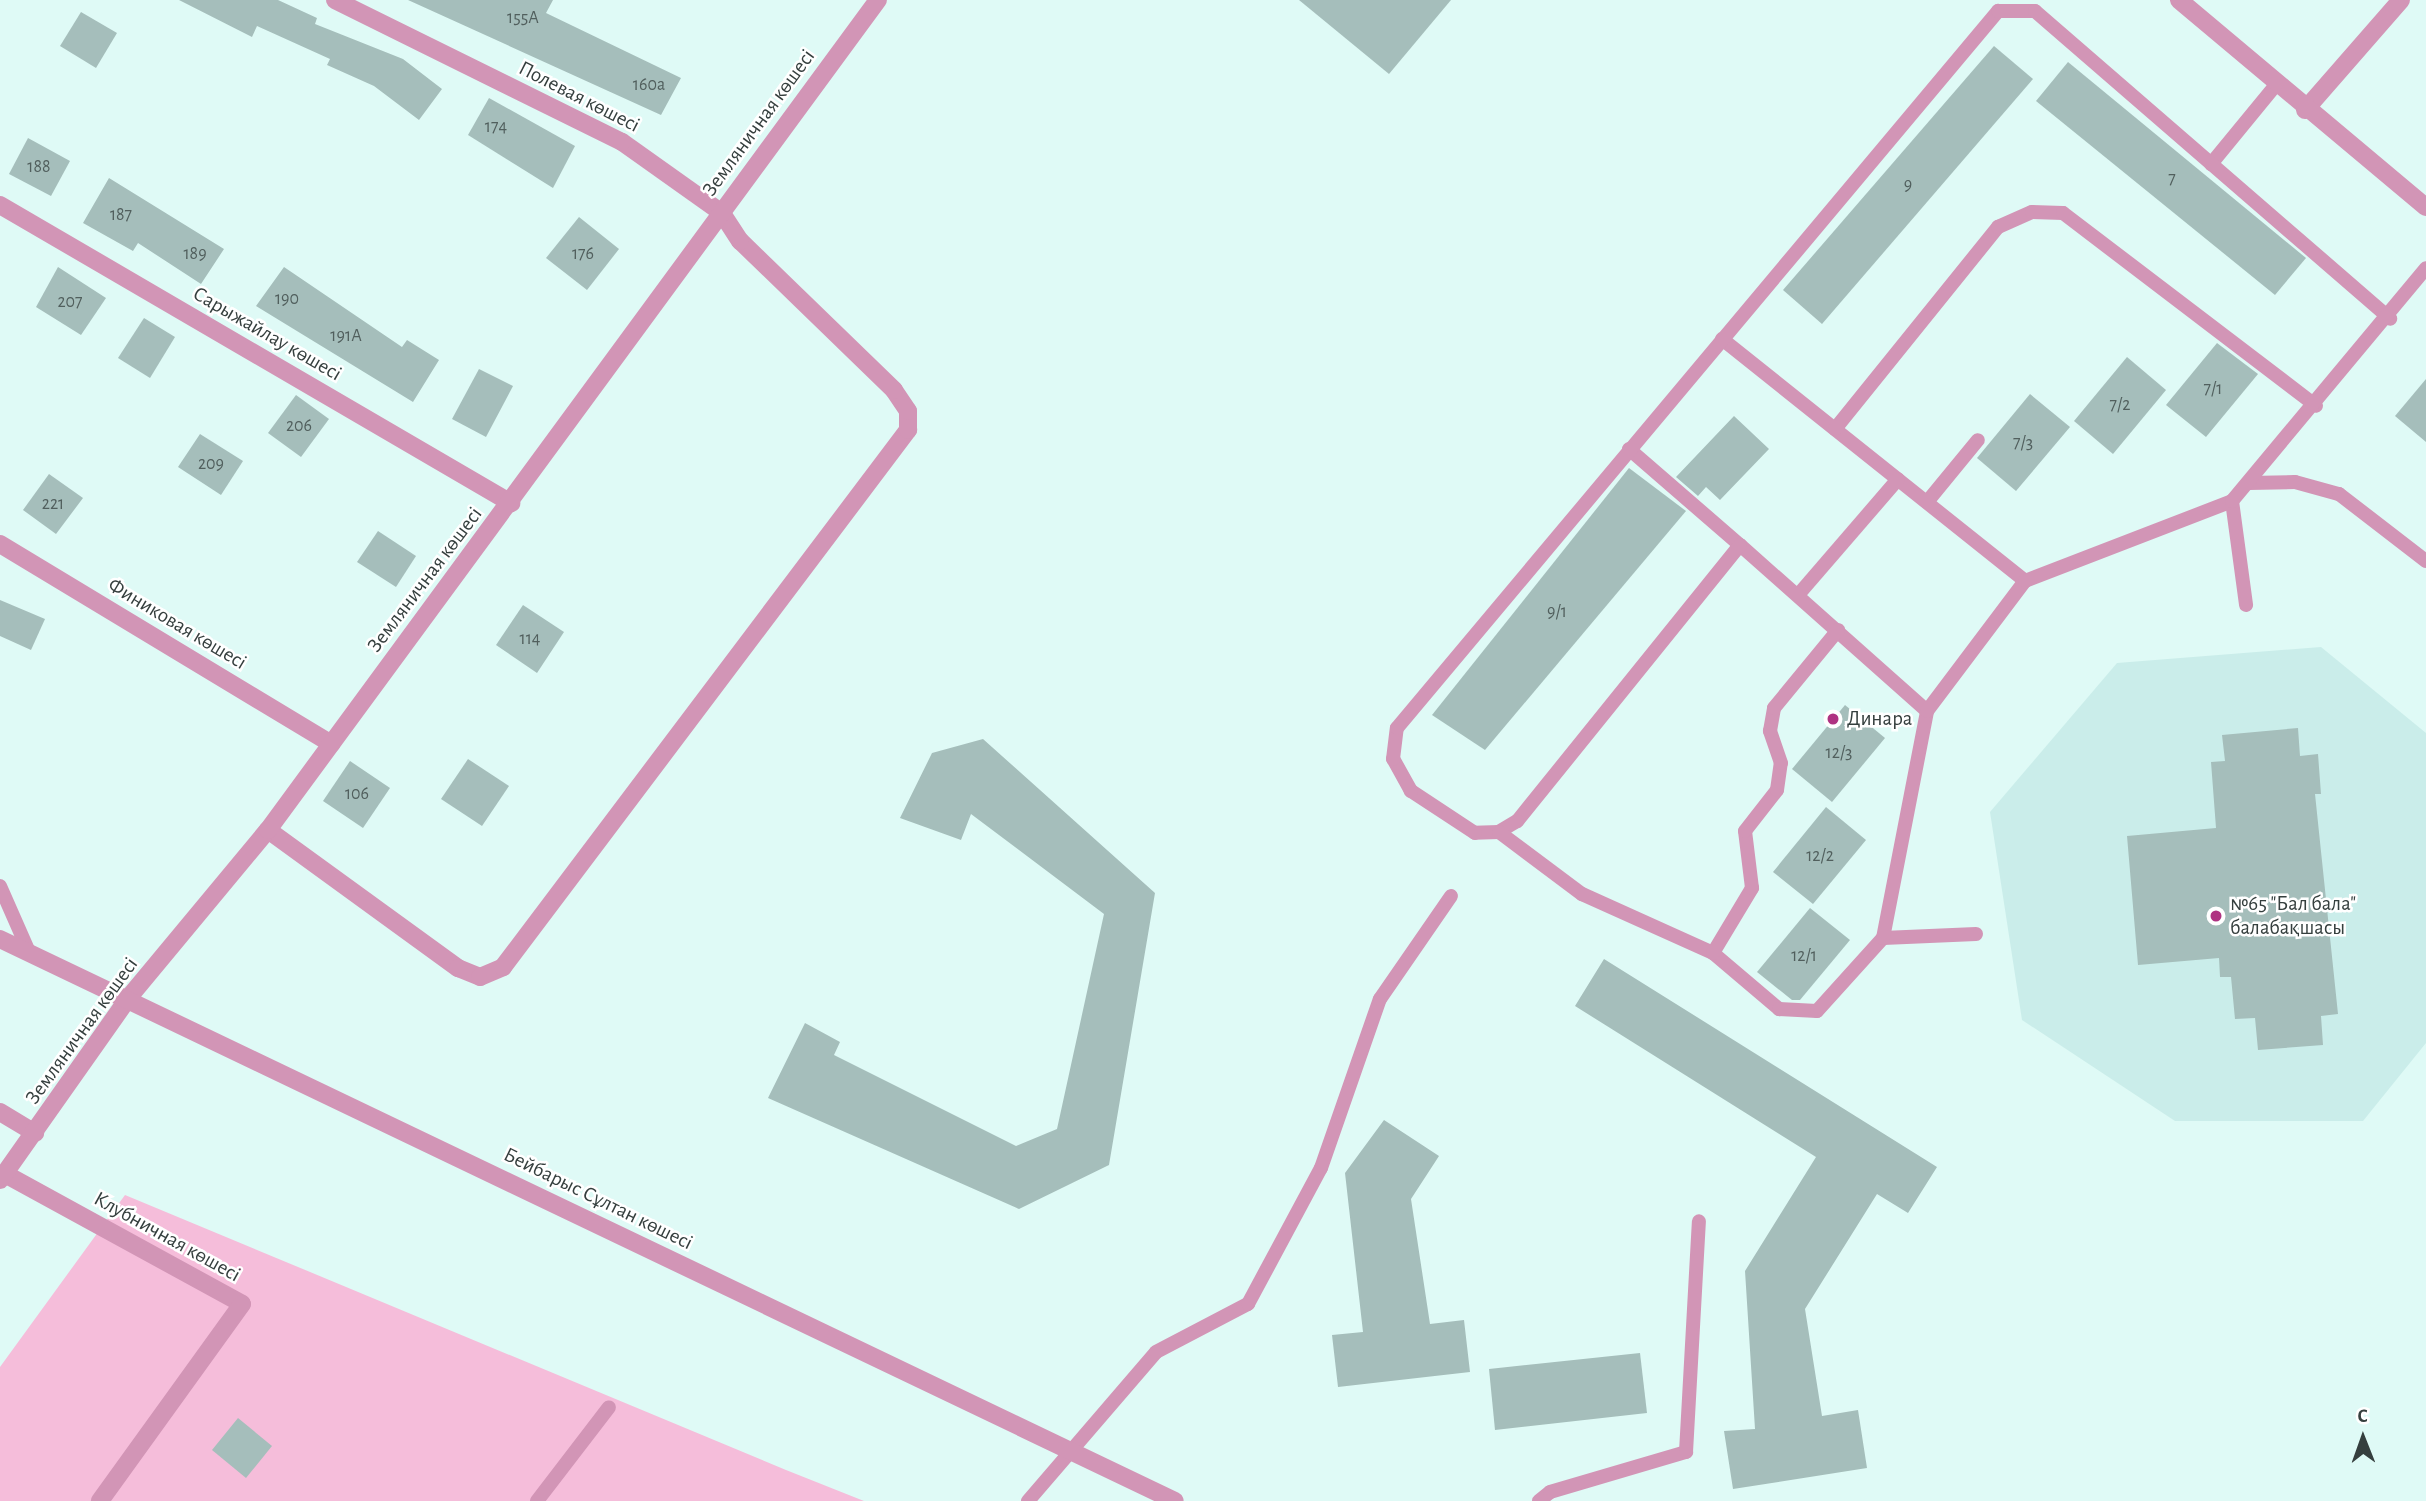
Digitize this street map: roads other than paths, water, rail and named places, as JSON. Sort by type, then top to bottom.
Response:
[{"type":"street","name":"Полевая көшесі","points":[[268,830],[458,968],[480,978],[503,967],[908,430],[908,411],[894,390],[740,242],[722,213],[622,142],[335,0]]},
{"type":"street","name":"Земляничная көшесі","points":[[2,1177],[36,1133],[130,996],[268,830],[511,503],[878,0]]},
{"type":"street","points":[[2179,0],[2305,110],[2426,207]]},
{"type":"street","points":[[2305,110],[2401,0]]},
{"type":"street","name":"Сарыжайлау көшесі","points":[[0,205],[511,503]]},
{"type":"street","name":"Финиковая көшесі","points":[[0,544],[331,744]]},
{"type":"street","name":"Бейбарыс Сұлтан көшесі","points":[[0,939],[130,996],[1065,1452],[1175,1501]]},
{"type":"street","points":[[0,1112],[36,1133]]},
{"type":"street","name":"Клубничная көшесі","points":[[2,1177],[242,1304],[100,1501]]},
{"type":"lane","points":[[1740,545],[1517,821],[1499,832],[1475,832],[1411,791],[1393,759],[1397,728],[1998,12],[2039,5],[2211,164],[2390,319]]},
{"type":"lane","points":[[2211,164],[2276,85]]},
{"type":"lane","points":[[1835,429],[1998,227],[2032,212],[2063,213],[2315,406]]},
{"type":"lane","points":[[1499,832],[1582,894],[1713,953],[1779,1009],[1800,1014],[1817,1011],[1883,938],[1927,711],[2025,581],[2232,501],[2390,319],[2426,268]]},
{"type":"lane","points":[[1722,339],[2025,581]]},
{"type":"lane","points":[[1927,502],[1978,440]]},
{"type":"lane","points":[[1629,449],[1927,711]]},
{"type":"lane","points":[[1798,595],[1898,479]]},
{"type":"lane","points":[[2249,483],[2295,482],[2339,494],[2426,561]]},
{"type":"lane","points":[[2232,501],[2246,604]]},
{"type":"lane","points":[[1713,953],[1752,888],[1745,831],[1777,790],[1781,763],[1769,731],[1774,708],[1838,630]]},
{"type":"lane","points":[[0,886],[29,952]]},
{"type":"lane","points":[[1028,1501],[1065,1452],[1156,1352],[1248,1304],[1321,1168],[1380,999],[1451,896]]},
{"type":"lane","points":[[1883,938],[1976,934]]},
{"type":"lane","points":[[1539,1501],[1550,1492],[1686,1452],[1699,1221]]},
{"type":"lane","points":[[537,1501],[609,1407]]},
{"type":"place","name":"Динара","points":[[1833,719]]},
{"type":"place","name":"№65 \"Бал бала\" балабақшасы","points":[[2216,916]]}]
